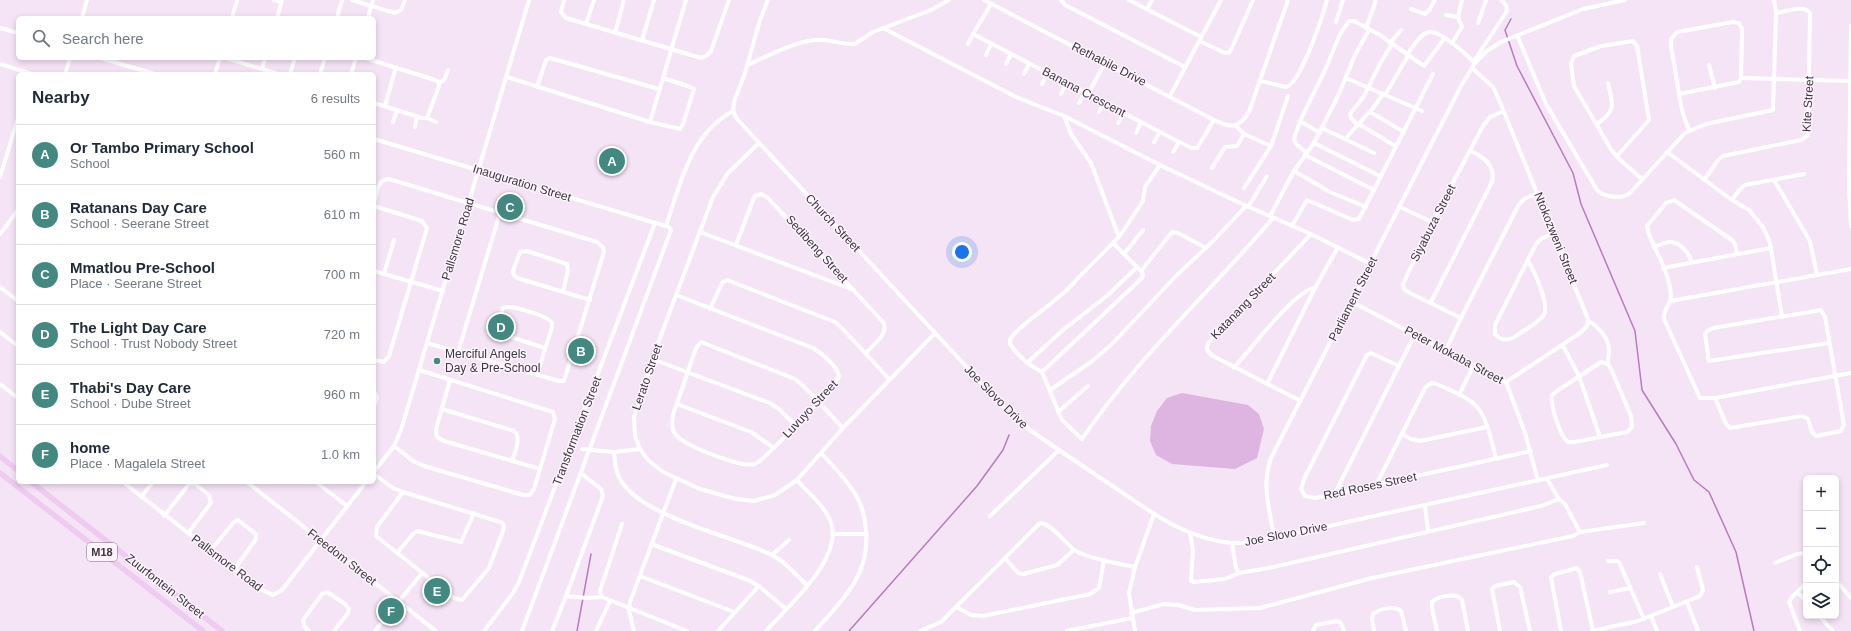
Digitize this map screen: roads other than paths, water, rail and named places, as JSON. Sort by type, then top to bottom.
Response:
[{"type":"main road","points":[[0,456],[16,469]]},
{"type":"main road","name":"Zuurfontein Street","points":[[0,473],[204,631]]},
{"type":"main road","name":"Zuurfontein Street","points":[[35,484],[222,631]]},
{"type":"street","points":[[83,16],[88,0]]},
{"type":"street","points":[[233,16],[237,0]]},
{"type":"street","points":[[274,0],[282,1],[278,16]]},
{"type":"street","points":[[338,16],[342,0]]},
{"type":"street","points":[[352,0],[393,12],[398,12],[402,8],[405,0]]},
{"type":"street","points":[[368,16],[373,0]]},
{"type":"street","name":"Pallsmore Road","points":[[376,470],[394,446],[401,430],[529,0]]},
{"type":"street","points":[[564,0],[561,10],[562,16],[701,58],[708,55],[729,0]]},
{"type":"street","points":[[586,24],[594,0]]},
{"type":"street","points":[[615,33],[624,0]]},
{"type":"street","points":[[642,40],[654,0]]},
{"type":"street","points":[[650,122],[686,0]]},
{"type":"street","points":[[522,631],[591,451],[671,232],[668,227],[683,175],[694,151],[708,130],[722,117],[734,111],[734,102],[768,0]]},
{"type":"street","points":[[747,65],[789,48],[814,40],[854,44],[868,34],[931,10],[949,0]]},
{"type":"street","name":"Rethabile Drive","points":[[984,0],[1214,120],[1228,125],[1235,125]]},
{"type":"street","points":[[1061,0],[1065,5],[1185,67]]},
{"type":"street","points":[[1129,0],[1224,53],[1230,52],[1253,0]]},
{"type":"street","points":[[1146,9],[1152,0]]},
{"type":"street","points":[[1170,96],[1221,0]]},
{"type":"street","points":[[1271,146],[1244,134],[1235,125],[1241,123],[1247,115],[1261,81],[1288,0]]},
{"type":"street","points":[[1261,81],[1286,87],[1292,84],[1310,50],[1327,0]]},
{"type":"street","points":[[1336,22],[1343,0]]},
{"type":"street","points":[[1160,166],[1146,187],[1142,201],[1119,237],[1079,277],[1072,287],[1040,311],[1012,336],[1010,342],[1028,363],[1042,372],[1058,412],[1069,428],[1082,439],[1094,422],[1168,334],[1271,217],[1294,171],[1320,133],[1367,29],[1376,0]]},
{"type":"street","points":[[1411,9],[1425,14],[1435,0]]},
{"type":"street","points":[[1452,43],[1462,27],[1458,17],[1462,0]]},
{"type":"street","points":[[1478,23],[1486,0]]},
{"type":"street","points":[[1475,62],[1506,13],[1506,5],[1501,0]]},
{"type":"street","points":[[1475,62],[1492,47],[1517,35],[1583,9],[1625,0]]},
{"type":"street","points":[[1517,35],[1546,104],[1597,190],[1601,194],[1626,196],[1681,136],[1706,124],[1772,111],[1775,107],[1776,13],[1774,0]]},
{"type":"street","points":[[968,44],[991,4]]},
{"type":"street","name":"Kite Street","points":[[1704,180],[1723,156],[1805,138],[1809,131],[1809,12],[1803,9],[1776,13]]},
{"type":"street","points":[[1446,15],[1458,17]]},
{"type":"street","points":[[1374,190],[1306,154],[1296,144],[1294,139],[1300,121],[1347,22],[1352,20],[1380,35],[1407,56],[1424,66],[1444,39]]},
{"type":"street","points":[[1679,94],[1737,84],[1741,78],[1742,29],[1739,23],[1733,22],[1677,32],[1673,35],[1670,41],[1679,94],[1683,115],[1690,131]]},
{"type":"street","points":[[1851,26],[1851,226]]},
{"type":"street","points":[[0,28],[16,32]]},
{"type":"street","points":[[883,28],[1016,97],[1064,116],[1160,166],[1311,234],[1371,264]]},
{"type":"street","points":[[1395,146],[1359,124],[1351,118],[1350,114],[1362,99],[1391,44],[1401,30]]},
{"type":"street","points":[[1346,138],[1384,94],[1407,56],[1420,38],[1429,32],[1439,35],[1452,43],[1475,62]]},
{"type":"street","name":"Banana Crescent","points":[[973,34],[1192,148],[1198,148],[1214,120]]},
{"type":"street","points":[[1617,156],[1649,120],[1638,46],[1631,40],[1596,48],[1576,55],[1572,59],[1574,86],[1617,156],[1642,179]]},
{"type":"street","points":[[986,55],[991,44]]},
{"type":"street","points":[[1006,64],[1011,54]]},
{"type":"street","points":[[537,87],[546,60],[550,58],[659,89]]},
{"type":"street","points":[[66,72],[69,60]]},
{"type":"street","points":[[107,60],[148,72]]},
{"type":"street","points":[[216,72],[219,60]]},
{"type":"street","points":[[232,60],[264,71],[265,60]]},
{"type":"street","points":[[291,72],[294,60]]},
{"type":"street","points":[[321,72],[324,60]]},
{"type":"street","points":[[351,72],[355,60]]},
{"type":"street","points":[[372,60],[435,79],[439,83]]},
{"type":"street","name":"Parliament Street","points":[[1274,538],[1266,493],[1266,474],[1271,458],[1461,86],[1475,62]]},
{"type":"street","points":[[1079,103],[1105,63]]},
{"type":"street","points":[[0,64],[25,72]]},
{"type":"street","points":[[1024,74],[1029,64]]},
{"type":"street","points":[[1709,65],[1714,88]]},
{"type":"street","points":[[384,106],[396,67]]},
{"type":"street","name":"Ntokozweni Street","points":[[1472,68],[1492,87],[1504,111],[1587,314],[1588,321]]},
{"type":"street","points":[[427,118],[439,83],[444,80],[448,70]]},
{"type":"street","points":[[1042,84],[1047,73]]},
{"type":"street","points":[[1292,226],[1307,200],[1356,220],[1359,219],[1433,74]]},
{"type":"street","points":[[507,77],[650,122],[680,129],[694,90],[688,86],[663,78]]},
{"type":"street","points":[[1346,78],[1422,112]]},
{"type":"street","points":[[1741,78],[1850,81]]},
{"type":"street","points":[[1597,124],[1609,115],[1612,110],[1613,102],[1608,82]]},
{"type":"street","points":[[1061,94],[1066,83]]},
{"type":"street","points":[[1244,188],[1271,146],[1288,96]]},
{"type":"street","points":[[1098,112],[1104,103]]},
{"type":"street","points":[[376,104],[436,122]]},
{"type":"street","points":[[393,122],[397,110]]},
{"type":"street","name":"Church Street","points":[[734,111],[737,119],[935,333]]},
{"type":"street","name":"Siyabuza Street","points":[[1461,318],[1405,290],[1403,284],[1432,222],[1488,119],[1504,111]]},
{"type":"street","points":[[1370,112],[1404,132]]},
{"type":"street","points":[[1118,123],[1123,113]]},
{"type":"street","points":[[414,127],[418,116]]},
{"type":"street","points":[[1064,116],[1071,134],[1091,163],[1119,237]]},
{"type":"street","points":[[1300,121],[1320,133]]},
{"type":"street","points":[[1136,133],[1141,122]]},
{"type":"street","points":[[0,177],[16,125]]},
{"type":"street","points":[[1322,128],[1341,138],[1346,138],[1374,153]]},
{"type":"street","points":[[1154,142],[1160,132]]},
{"type":"street","points":[[1212,168],[1223,148],[1227,146],[1237,146],[1244,134]]},
{"type":"street","name":"Inauguration Street","points":[[376,140],[668,227]]},
{"type":"street","points":[[1173,152],[1179,142]]},
{"type":"street","name":"Lerato Street","points":[[759,143],[733,168],[721,183],[700,232],[652,359],[634,417],[635,436],[640,449],[652,464],[676,479],[726,497],[749,501],[770,497],[784,490],[796,480],[889,379],[935,333]]},
{"type":"street","points":[[1314,143],[1380,176]]},
{"type":"street","points":[[1431,302],[1492,182],[1493,174],[1488,163],[1481,156],[1471,151]]},
{"type":"street","points":[[1667,152],[1755,216],[1766,233],[1771,248],[1782,316]]},
{"type":"street","points":[[1294,171],[1321,188],[1366,207]]},
{"type":"street","points":[[1732,200],[1745,185],[1804,174]]},
{"type":"street","points":[[1050,390],[1102,353],[1176,276],[1247,206],[1267,176]]},
{"type":"street","points":[[376,195],[379,184],[382,180],[386,179],[469,203],[602,245],[604,252],[565,380],[560,382],[427,343]]},
{"type":"street","points":[[1774,180],[1810,240],[1817,275]]},
{"type":"street","points":[[1446,350],[1518,206],[1524,199],[1538,193]]},
{"type":"street","name":"Sedibeng Street","points":[[736,245],[753,200],[758,195],[764,195],[770,199],[819,250],[886,326],[884,334],[866,353]]},
{"type":"street","points":[[1737,253],[1735,244],[1732,240],[1673,200],[1666,203],[1648,225],[1648,232],[1669,284],[1670,301],[1663,316],[1699,396],[1704,399],[1715,398],[1851,373]]},
{"type":"street","points":[[376,207],[422,221],[426,224],[427,233],[388,359],[384,362],[376,360]]},
{"type":"street","points":[[1400,207],[1432,222]]},
{"type":"street","points":[[0,234],[16,213]]},
{"type":"street","points":[[458,352],[500,213]]},
{"type":"street","name":"Transformation Street","points":[[484,631],[513,593],[519,582],[655,223]]},
{"type":"street","points":[[1124,254],[1143,230]]},
{"type":"street","points":[[700,232],[854,290]]},
{"type":"street","points":[[1141,271],[1172,232],[1178,233],[1206,248]]},
{"type":"street","points":[[1528,261],[1545,301],[1546,312],[1542,318],[1513,338],[1505,340],[1495,334],[1494,328],[1528,261],[1538,242],[1554,233]]},
{"type":"street","name":"Katanang Street","points":[[1301,401],[1234,368],[1210,354],[1206,350],[1207,344],[1311,234]]},
{"type":"street","points":[[384,274],[394,240]]},
{"type":"street","points":[[1654,247],[1669,242],[1674,242],[1689,253],[1691,262]]},
{"type":"street","points":[[1042,372],[1142,278],[1143,274],[1141,271],[1113,243]]},
{"type":"street","points":[[1267,384],[1315,288],[1338,247]]},
{"type":"street","points":[[1663,268],[1737,253],[1771,248]]},
{"type":"street","points":[[563,292],[568,265],[563,262],[522,251],[518,256],[513,274],[519,279],[590,300]]},
{"type":"street","points":[[1028,363],[1063,330],[1108,295],[1137,267]]},
{"type":"street","points":[[1670,301],[1851,269]]},
{"type":"street","points":[[376,272],[443,291]]},
{"type":"street","points":[[710,309],[723,281],[730,280],[829,319],[839,325],[889,379]]},
{"type":"street","points":[[0,287],[16,299]]},
{"type":"street","points":[[1234,368],[1288,306],[1305,291],[1315,288]]},
{"type":"street","name":"Luvuyo Street","points":[[676,295],[809,346],[819,352],[837,371],[839,376],[837,381],[818,402],[761,460],[748,465],[729,460],[690,445],[678,438],[673,430],[672,421],[697,346],[703,343],[792,377],[798,381],[818,402],[843,428]]},
{"type":"street","name":"Peter Mokaba Street","points":[[1352,302],[1506,382],[1531,451],[1538,481]]},
{"type":"street","points":[[537,375],[552,327],[550,320],[512,307],[503,308],[497,326],[498,333],[545,348]]},
{"type":"street","points":[[1715,398],[1728,428],[1737,428],[1802,416],[1808,419],[1814,435],[1826,435],[1841,431],[1844,427],[1825,315],[1821,310],[1713,328],[1705,332],[1704,337],[1709,361],[1829,343]]},
{"type":"street","points":[[1506,382],[1563,346],[1583,331],[1588,321],[1600,329],[1609,351],[1607,358],[1608,364],[1633,424],[1628,431],[1572,442],[1566,440],[1562,435],[1551,397],[1554,392],[1599,363],[1608,364]]},
{"type":"street","points":[[0,332],[16,344]]},
{"type":"street","name":"Joe Slovo Drive","points":[[935,333],[1012,416],[1059,450],[1154,514],[1190,534],[1232,543],[1274,538],[1607,465]]},
{"type":"street","points":[[1334,494],[1415,334]]},
{"type":"street","points":[[1563,346],[1579,376],[1600,437]]},
{"type":"street","name":"Red Roses Street","points":[[1399,366],[1376,354],[1369,353],[1334,417],[1301,486],[1303,494],[1310,499],[1531,451]]},
{"type":"street","points":[[652,359],[770,403],[779,409],[795,425]]},
{"type":"street","points":[[1459,396],[1474,365]]},
{"type":"street","points":[[394,446],[413,461],[430,468],[522,495],[530,495],[534,489],[555,419],[553,412],[419,370]]},
{"type":"street","points":[[450,380],[436,429],[438,439],[540,469]]},
{"type":"street","points":[[1376,485],[1425,388],[1429,383],[1437,384],[1472,402],[1479,409],[1487,427],[1496,459]]},
{"type":"street","points":[[0,384],[16,396]]},
{"type":"street","points":[[1058,412],[1088,386]]},
{"type":"street","points":[[677,404],[750,432],[774,448]]},
{"type":"street","points":[[442,409],[514,431],[518,434],[518,439],[512,461]]},
{"type":"street","points":[[1402,434],[1411,439],[1420,441],[1487,427]]},
{"type":"street","points":[[582,449],[614,452],[640,449]]},
{"type":"street","points":[[990,516],[1059,450]]},
{"type":"street","points":[[614,452],[618,475],[624,485],[642,502],[663,513],[772,555],[783,562],[807,585]]},
{"type":"street","points":[[815,631],[849,592],[860,575],[866,557],[867,534],[863,512],[857,497],[821,453]]},
{"type":"street","points":[[552,631],[603,496],[601,489],[582,474]]},
{"type":"street","points":[[376,475],[393,488],[499,520],[504,526],[489,568],[466,598],[458,601],[375,534],[376,527],[403,492]]},
{"type":"street","points":[[634,631],[629,609],[651,544],[676,479]]},
{"type":"street","points":[[1547,479],[1559,500],[1565,504],[1580,532]]},
{"type":"street","points":[[766,631],[817,573],[827,557],[831,546],[833,534],[832,524],[826,512],[796,480]]},
{"type":"street","name":"Pallsmore Road","points":[[125,484],[234,570],[264,592],[271,595],[282,590],[364,484]]},
{"type":"street","points":[[141,497],[151,484]]},
{"type":"street","points":[[164,516],[189,484],[195,484],[210,497],[211,503],[188,533]]},
{"type":"street","name":"Freedom Street","points":[[250,484],[436,631]]},
{"type":"street","points":[[319,484],[347,506]]},
{"type":"street","points":[[1190,534],[1194,554],[1192,582],[1225,579],[1239,573],[1276,567],[1541,506],[1559,500]]},
{"type":"street","points":[[1425,505],[1428,531]]},
{"type":"street","points":[[397,553],[412,535],[418,531],[461,542],[474,513]]},
{"type":"street","points":[[1135,631],[1128,593],[1135,567],[1154,514]]},
{"type":"street","points":[[210,551],[234,522],[238,520],[242,522],[256,534],[256,539],[234,570]]},
{"type":"street","points":[[920,631],[937,625],[1041,523],[1047,524],[1074,550],[1104,560],[1135,567]]},
{"type":"street","points":[[1131,613],[1164,604],[1202,610],[1260,608],[1372,578],[1504,552],[1574,536],[1580,532],[1644,523]]},
{"type":"street","points":[[602,597],[600,593],[601,588],[622,524]]},
{"type":"street","points":[[833,534],[867,534]]},
{"type":"street","points":[[772,555],[789,540]]},
{"type":"street","points":[[1232,543],[1236,568],[1239,573]]},
{"type":"street","points":[[651,544],[742,578],[759,586],[786,609]]},
{"type":"street","points":[[1005,558],[1018,573],[1024,574],[1057,565],[1074,550]]},
{"type":"street","points":[[1775,563],[1797,554],[1803,553]]},
{"type":"street","points":[[956,608],[971,615],[983,616],[1090,594],[1099,588],[1104,560]]},
{"type":"street","points":[[1608,562],[1616,560],[1620,562],[1644,619]]},
{"type":"street","points":[[1561,631],[1551,577],[1554,574],[1577,568],[1580,572],[1592,631],[1644,619],[1699,597],[1702,593],[1697,567]]},
{"type":"street","points":[[378,630],[398,602],[422,573]]},
{"type":"street","points":[[1660,574],[1673,607]]},
{"type":"street","points":[[640,576],[734,612]]},
{"type":"street","points":[[1500,631],[1492,589],[1495,586],[1514,582],[1520,587],[1530,631]]},
{"type":"street","points":[[1838,583],[1851,598]]},
{"type":"street","points":[[718,631],[759,586]]},
{"type":"street","points":[[1800,631],[1789,604],[1791,598],[1803,586]]},
{"type":"street","points":[[1610,592],[1630,588]]},
{"type":"street","points":[[309,631],[304,626],[303,620],[322,594],[326,592],[331,593],[349,609],[348,613],[334,631]]},
{"type":"street","points":[[1797,592],[1803,598]]},
{"type":"street","points":[[1437,631],[1432,602],[1436,599],[1456,595],[1462,600],[1468,631]]},
{"type":"street","points":[[566,596],[587,598],[602,597],[687,631]]},
{"type":"street","points":[[596,631],[610,601]]},
{"type":"street","points":[[1686,602],[1698,631]]},
{"type":"street","points":[[1374,631],[1372,618],[1373,614],[1379,611],[1397,608],[1401,611],[1406,631]]},
{"type":"street","points":[[1651,616],[1657,631]]},
{"type":"street","points":[[1067,631],[1132,618]]},
{"type":"street","points":[[1822,619],[1833,631]]},
{"type":"street","points":[[1313,631],[1316,625],[1337,621],[1341,623],[1344,631]]},
{"type":"street","points":[[1617,626],[1619,631]]},
{"type":"waterway","points":[[1511,19],[1505,30],[1517,66],[1573,173],[1581,204],[1635,331],[1642,390],[1676,444],[1694,480],[1709,492],[1736,552],[1754,631]]},
{"type":"waterway","points":[[849,631],[977,486],[1003,450],[1009,435]]},
{"type":"waterway","points":[[577,631],[591,554]]},
{"type":"place","name":"Or Tambo Primary School","points":[[612,161]]},
{"type":"place","name":"Mmatlou Pre-School","points":[[510,207]]},
{"type":"place","name":"The Light Day Care","points":[[501,327]]},
{"type":"place","name":"Ratanans Day Care","points":[[581,351]]},
{"type":"place","name":"Merciful Angels Day & Pre-School","points":[[437,361]]},
{"type":"place","name":"Thabi's Day Care","points":[[437,591]]},
{"type":"place","name":"home","points":[[391,611]]}]
